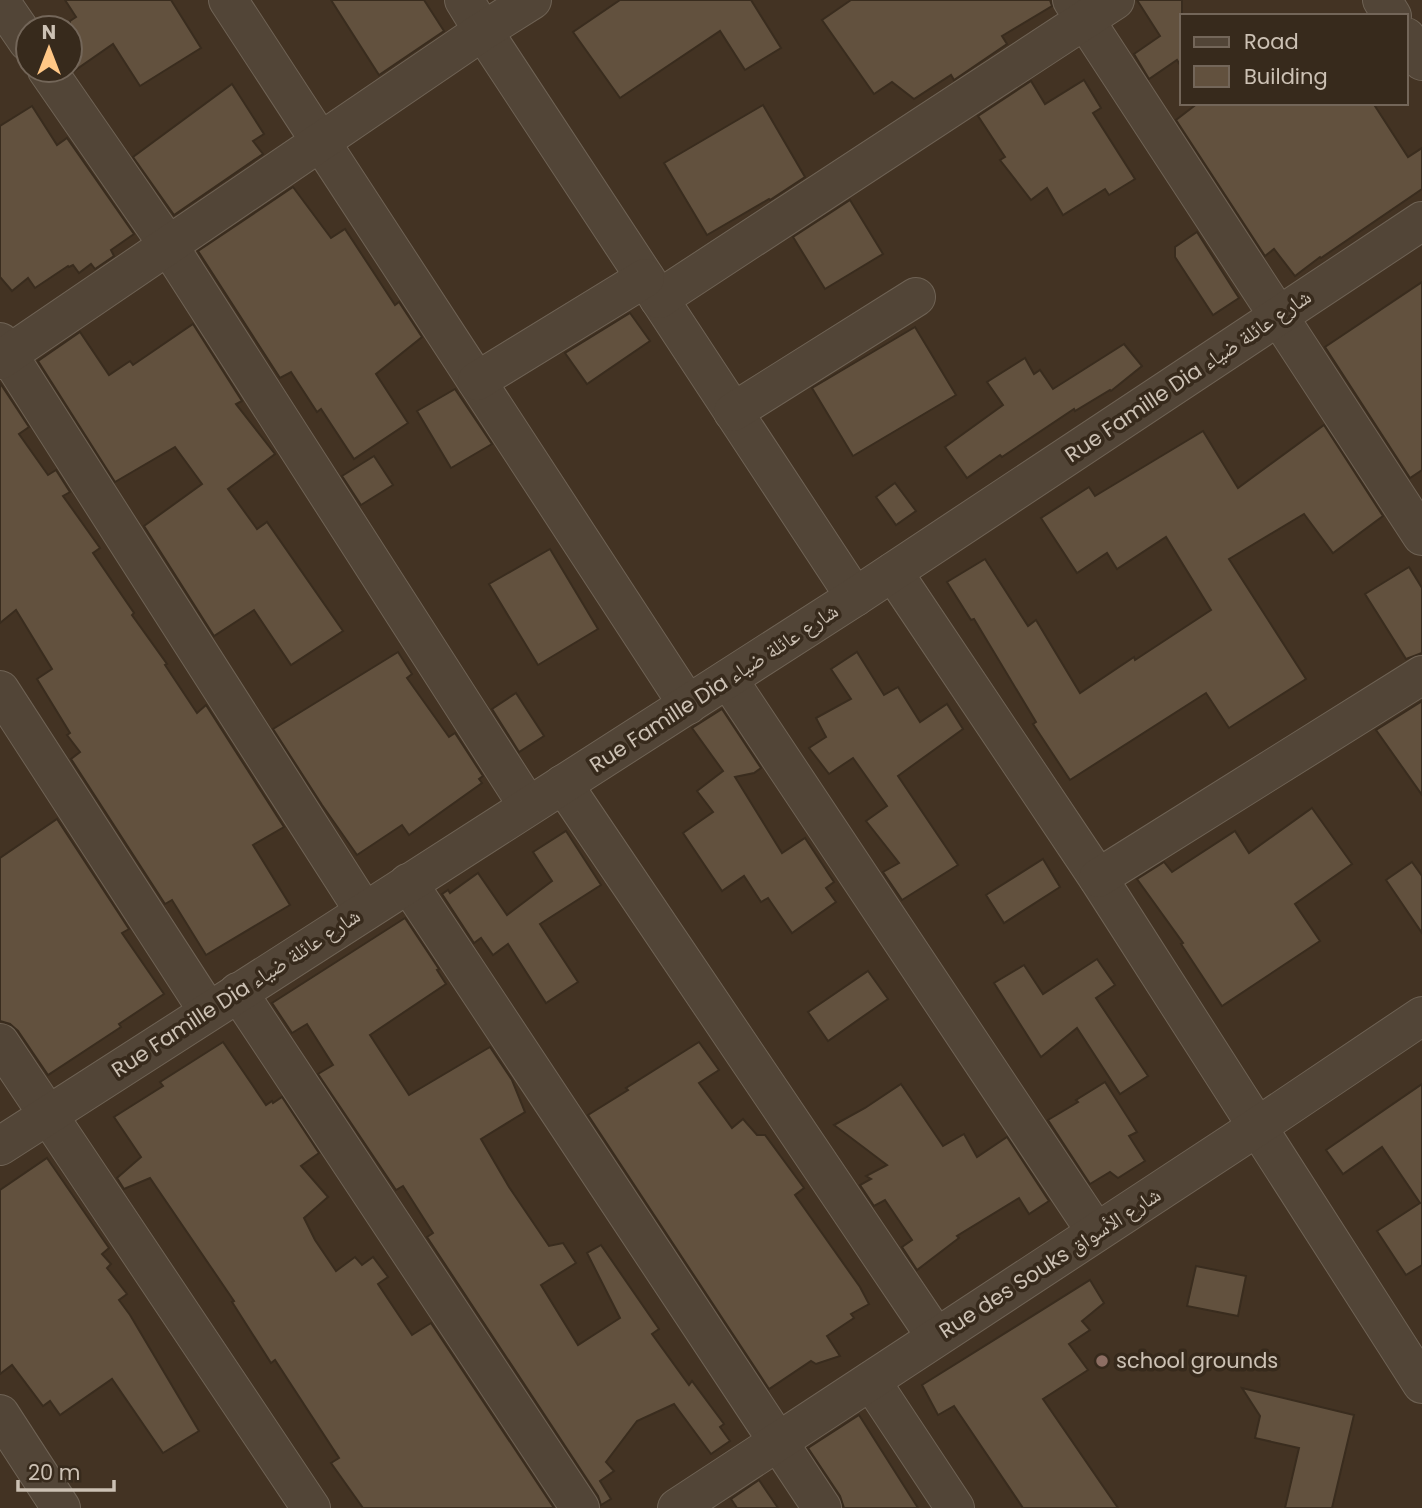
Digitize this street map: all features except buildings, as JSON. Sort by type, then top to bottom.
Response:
[{"type":"street","points":[[228,0],[688,705]]},
{"type":"street","points":[[365,911],[3,352],[320,142],[474,16],[532,0]]},
{"type":"street","points":[[0,1],[14,22]]},
{"type":"street","points":[[477,381],[652,289],[1090,6],[1279,316],[1422,536]]},
{"type":"street","points":[[474,16],[855,597]]},
{"type":"street","points":[[1408,40],[1422,61]]},
{"type":"street","points":[[57,84],[168,245],[528,806]]},
{"type":"street","name":"Rue Famille Dia شارع عائلة ضياء","points":[[0,1146],[855,597],[1422,221]]},
{"type":"street","points":[[733,412],[916,297]]},
{"type":"street","points":[[893,572],[1098,878],[1422,1384]]},
{"type":"street","points":[[1098,878],[1422,676]]},
{"type":"street","points":[[728,679],[1096,1232]]},
{"type":"street","points":[[0,690],[580,1508]]},
{"type":"street","points":[[563,784],[936,1337]]},
{"type":"street","points":[[408,883],[822,1508]]},
{"type":"street","name":"Rue des Souks شارع الأسواق","points":[[677,1508],[1422,1016]]},
{"type":"street","points":[[0,1043],[311,1508]]},
{"type":"street","points":[[870,1381],[956,1508]]},
{"type":"street","points":[[0,1414],[61,1508]]},
{"type":"place","name":"school grounds","points":[[1102,1361]]}]
